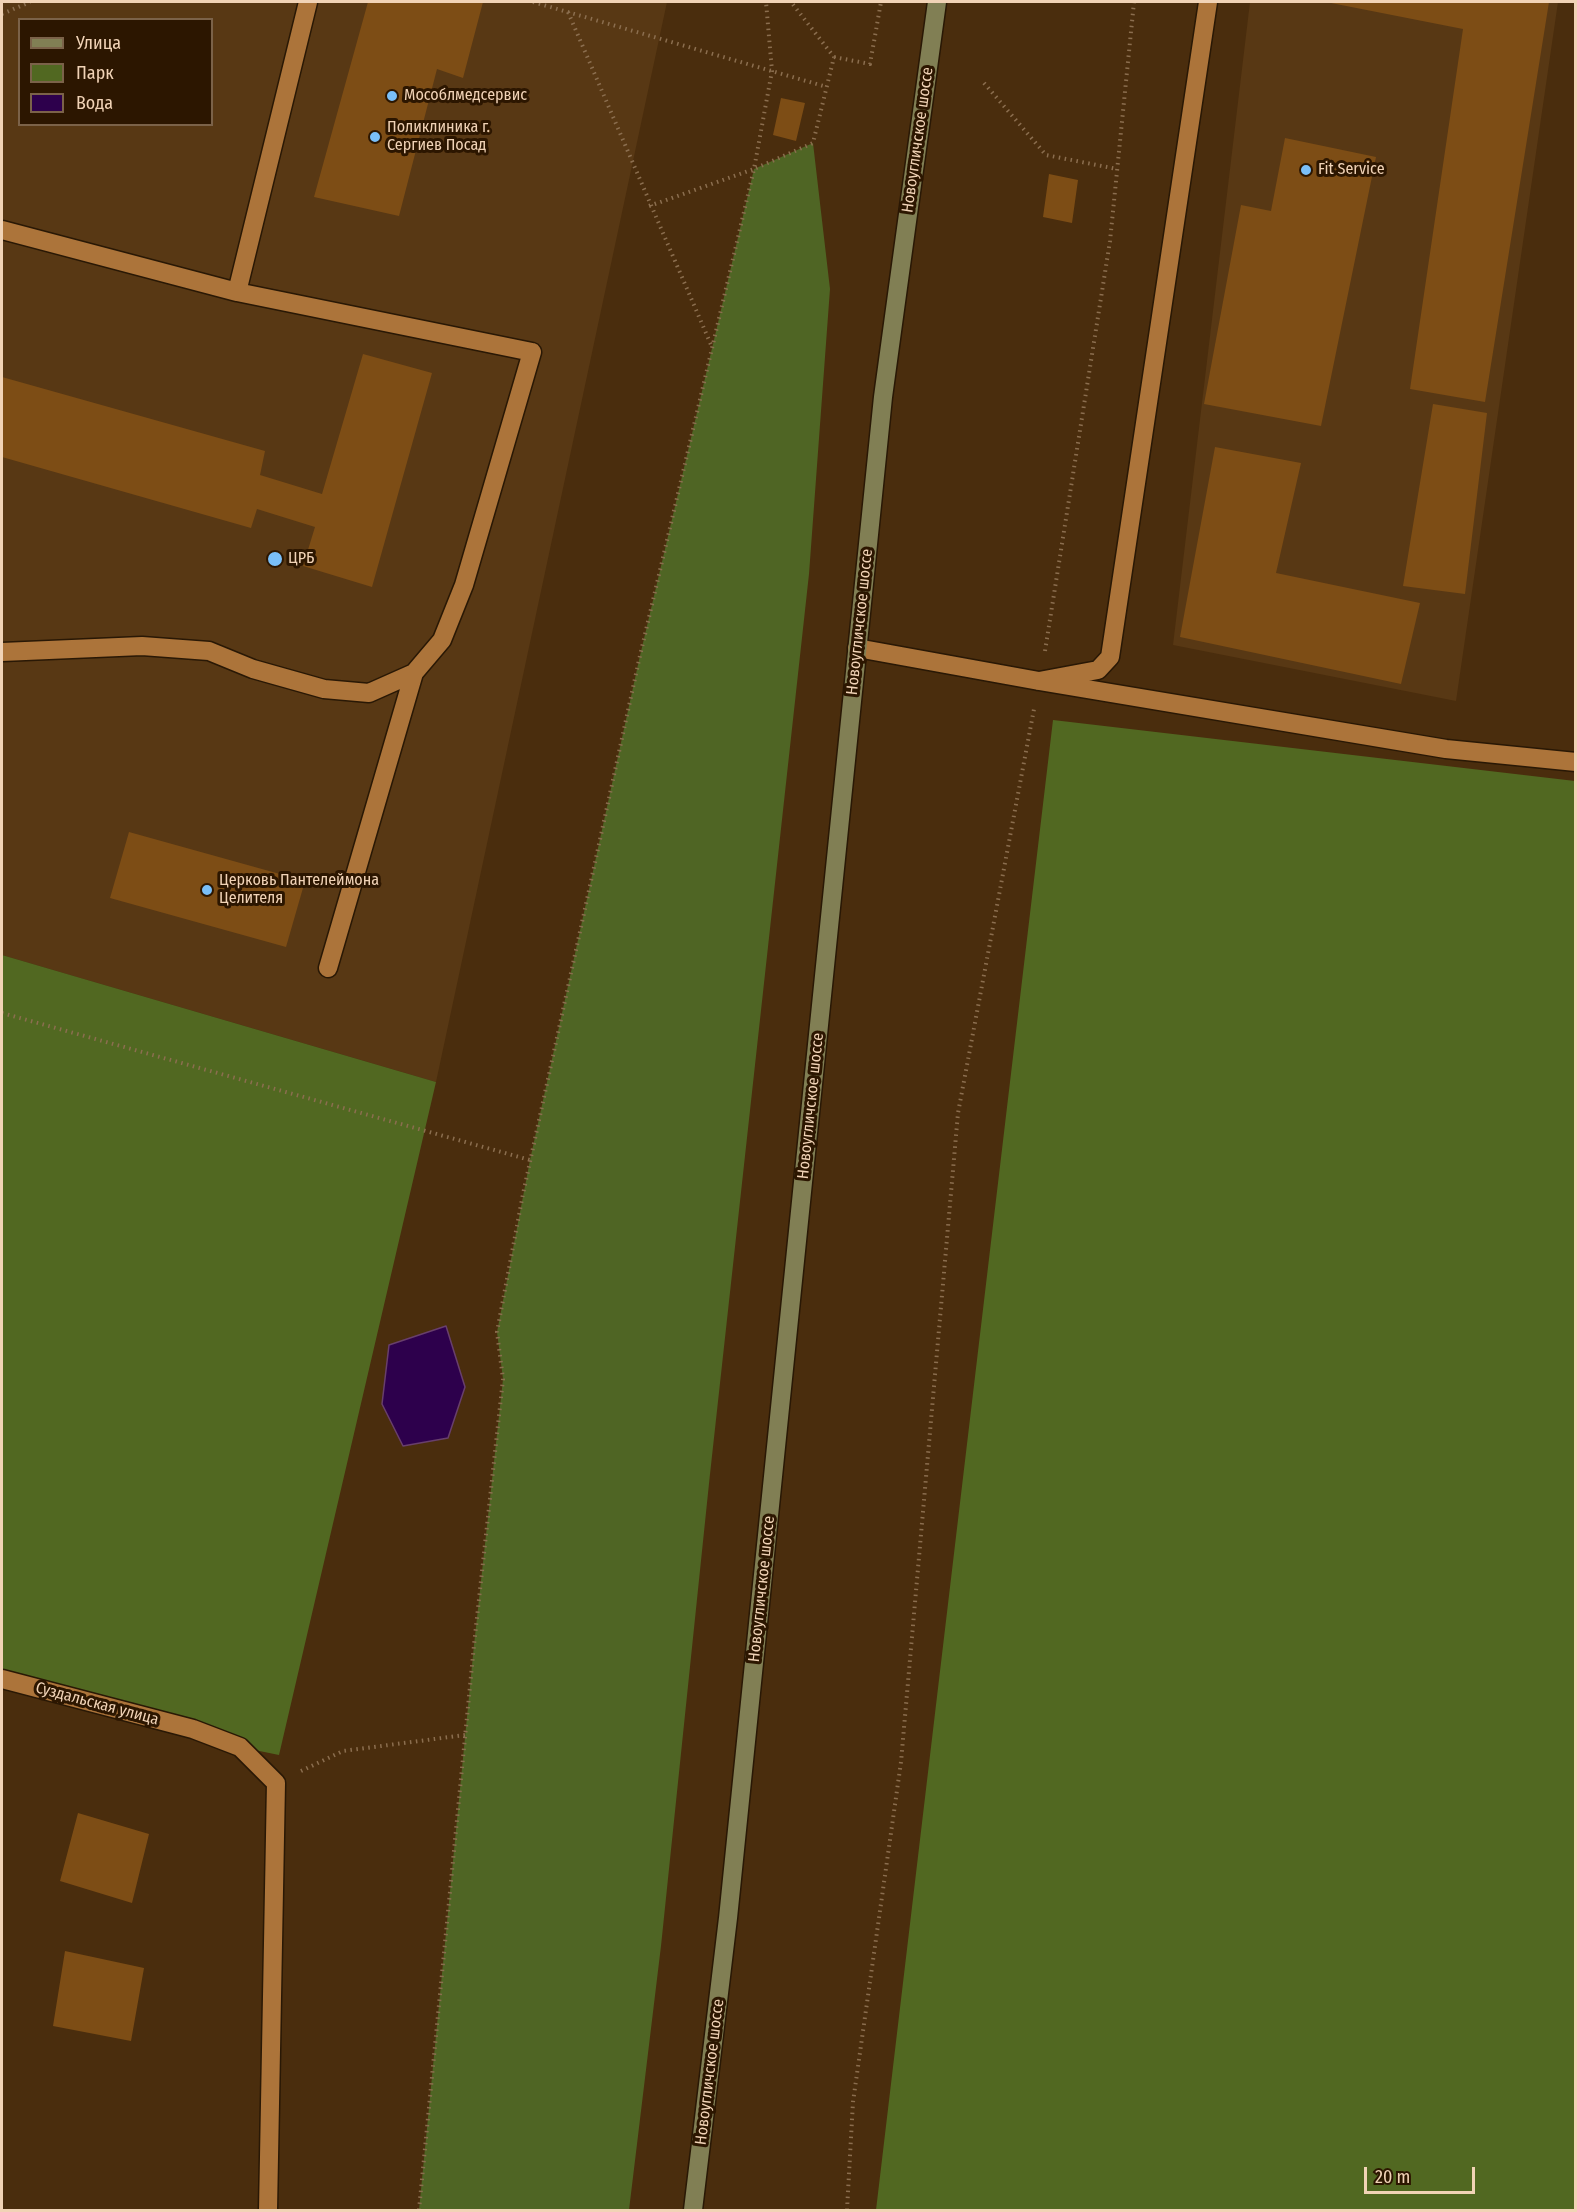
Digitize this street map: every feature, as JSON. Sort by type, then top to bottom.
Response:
[{"type":"main road","name":"Новоугличское шоссе","points":[[693,2211],[728,1917],[883,397],[937,2]]},
{"type":"street","points":[[237,292],[308,2]]},
{"type":"street","points":[[1039,681],[1098,670],[1110,657],[1208,2]]},
{"type":"street","points":[[2,230],[237,292],[532,352],[464,585],[442,640],[414,673],[328,969]]},
{"type":"street","points":[[2,652],[142,646],[209,651],[253,669],[324,689],[369,693],[414,673]]},
{"type":"street","points":[[857,648],[1446,749],[1575,762]]},
{"type":"street","name":"Суздальская улица","points":[[2,1678],[193,1730],[240,1747],[276,1784]]},
{"type":"street","points":[[268,2211],[276,1784]]},
{"type":"path","points":[[2,14],[30,2]]},
{"type":"path","points":[[533,2],[827,87]]},
{"type":"path","points":[[419,2211],[465,1735],[503,1379],[497,1332],[530,1160],[639,660],[754,169],[772,71],[766,2]]},
{"type":"path","points":[[791,2],[834,57],[870,64],[881,2]]},
{"type":"path","points":[[847,2211],[853,2102],[902,1762],[958,1113],[1039,681],[1110,241],[1134,2]]},
{"type":"path","points":[[568,12],[712,348]]},
{"type":"path","points":[[650,206],[754,169],[813,143],[834,57]]},
{"type":"path","points":[[984,83],[1046,155],[1117,169]]},
{"type":"path","points":[[2,1012],[530,1160]]},
{"type":"path","points":[[276,1784],[343,1751],[465,1735]]},
{"type":"shaded area","name":"ЦРБ","points":[[2,2],[667,2],[436,1082],[2,955]]},
{"type":"shaded area","points":[[1250,2],[1558,2],[1456,701],[1173,645]]},
{"type":"green space","points":[[813,143],[830,289],[809,574],[710,1474],[661,1946],[629,2210],[419,2210],[474,1645],[503,1379],[497,1332],[530,1160],[639,660],[754,169]]},
{"type":"green space","points":[[1053,720],[1575,781],[1575,2210],[876,2210]]},
{"type":"green space","points":[[2,955],[436,1082],[279,1755],[240,1747],[2,1679]]},
{"type":"water","points":[[446,1326],[465,1387],[448,1438],[403,1446],[382,1404],[389,1345]]},
{"type":"building","name":"Поликлиника г. Сергиев Посад","points":[[368,2],[483,2],[463,78],[437,69],[399,216],[314,197]]},
{"type":"building","points":[[1326,2],[1549,2],[1485,402],[1410,389],[1463,29]]},
{"type":"building","points":[[781,98],[805,103],[796,141],[773,135]]},
{"type":"building","points":[[1285,138],[1376,157],[1321,426],[1204,404],[1241,205],[1271,211]]},
{"type":"building","points":[[1049,174],[1078,180],[1072,223],[1043,217]]},
{"type":"building","points":[[363,354],[432,373],[372,587],[303,566],[315,527],[257,509],[251,528],[2,457],[2,377],[265,451],[260,475],[322,494]]},
{"type":"building","points":[[1433,404],[1487,413],[1465,594],[1403,586]]},
{"type":"building","points":[[1215,447],[1301,463],[1276,573],[1420,603],[1401,684],[1180,637]]},
{"type":"building","name":"Церковь Пантелеймона Целителя","points":[[129,832],[305,881],[286,947],[110,898]]},
{"type":"building","points":[[78,1813],[149,1834],[132,1903],[60,1881]]},
{"type":"building","points":[[65,1951],[144,1968],[131,2041],[53,2026]]},
{"type":"place","name":"Мособлмедсервис","points":[[392,96]]},
{"type":"place","name":"Поликлиника г. Сергиев Посад","points":[[375,137]]},
{"type":"place","name":"Fit Service","points":[[1306,170]]},
{"type":"place","name":"ЦРБ","points":[[275,559]]},
{"type":"place","name":"Церковь Пантелеймона Целителя","points":[[207,890]]}]
